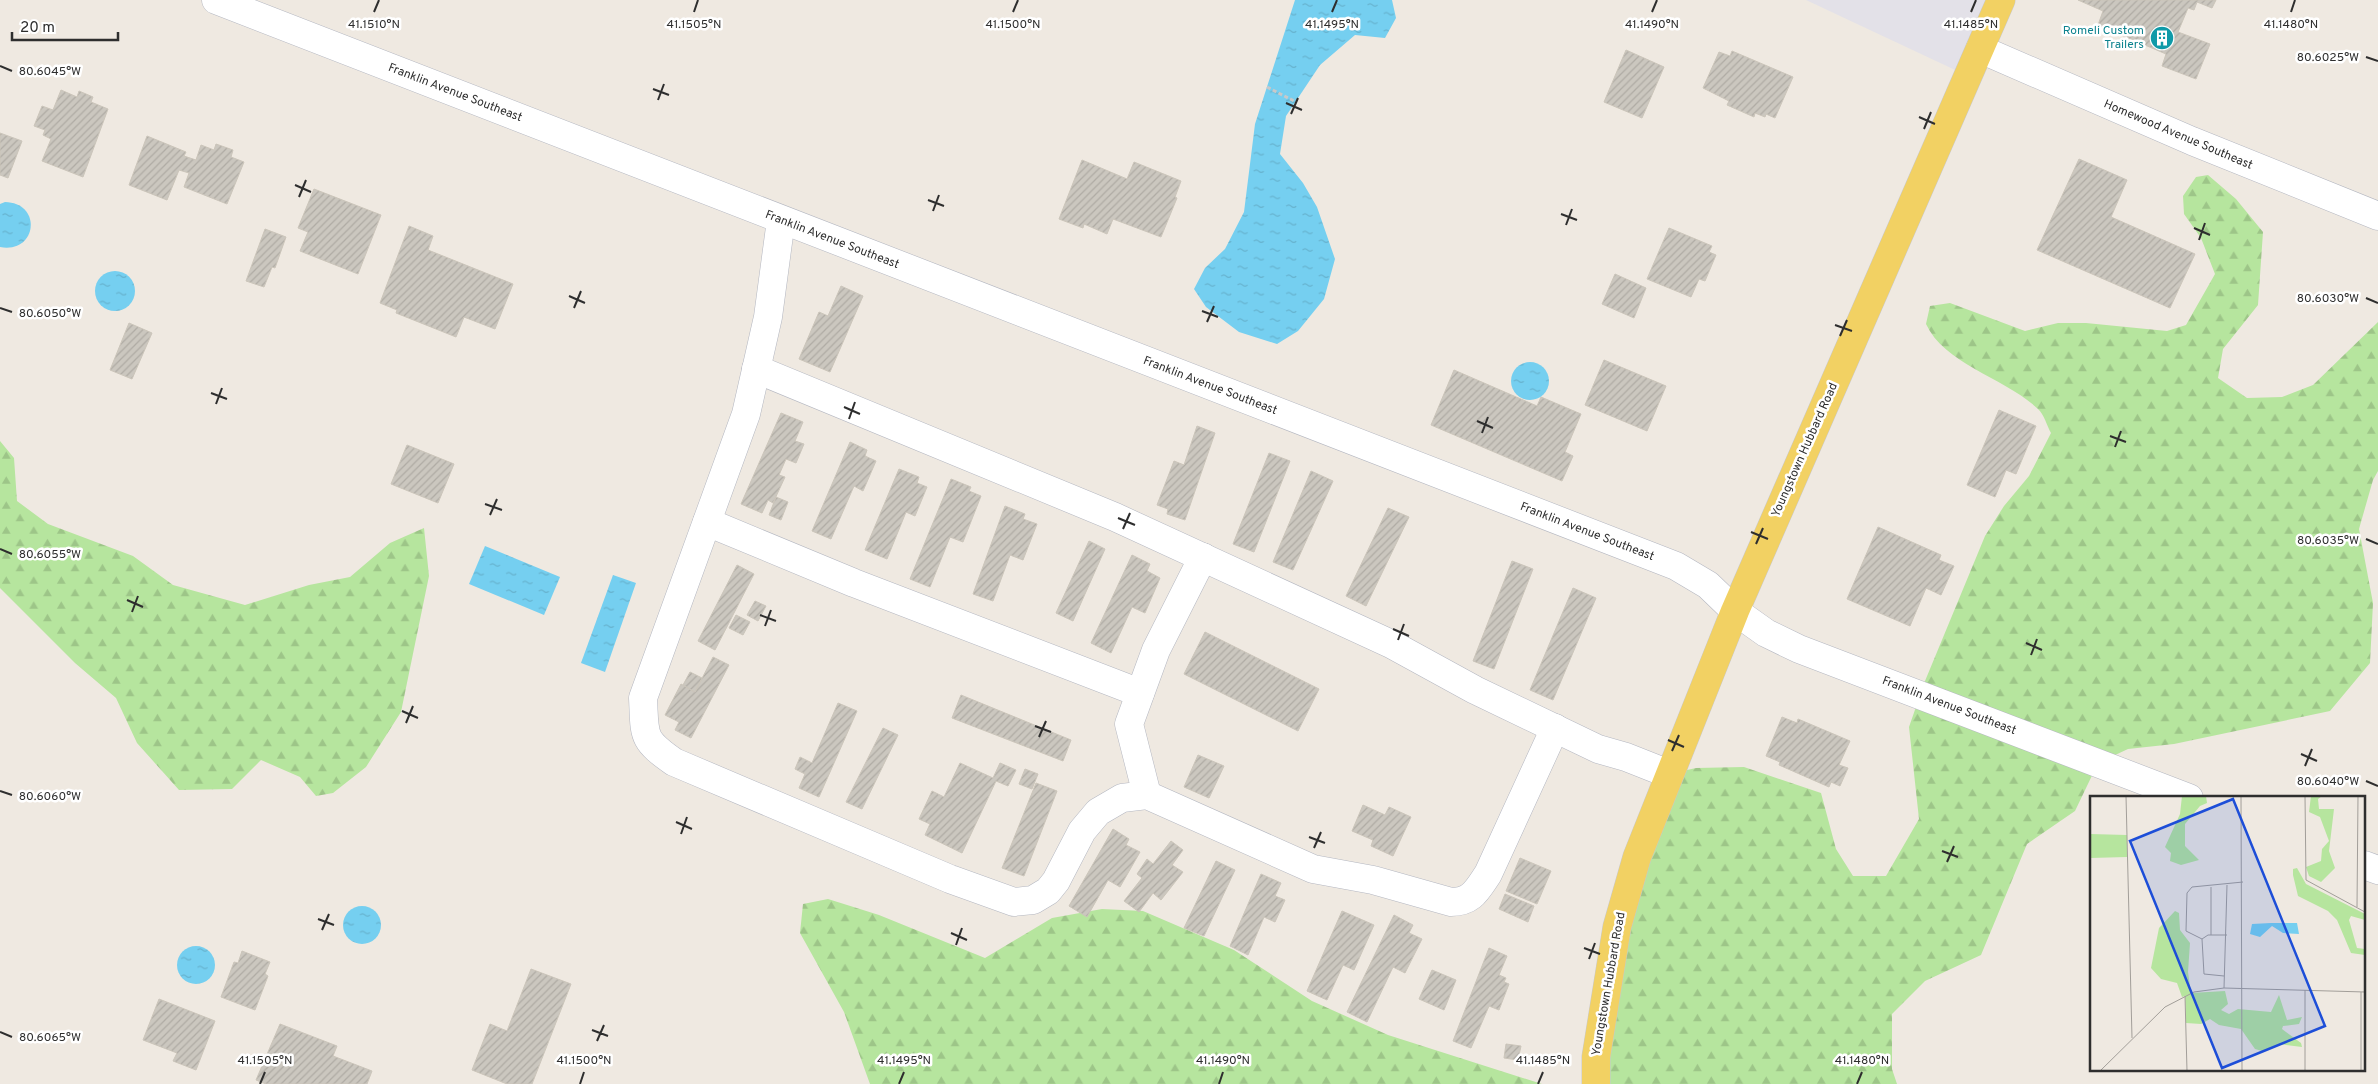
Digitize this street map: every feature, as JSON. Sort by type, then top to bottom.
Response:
[{"type":"main road","name":"Youngstown Hubbard Road","points":[[1596,1084],[1596,1057],[1617,928],[1637,857],[1668,774],[1735,611],[2001,0]]},
{"type":"street","name":"Franklin Avenue Southeast","points":[[216,0],[1676,566],[1708,585],[1735,611],[1766,633],[1799,649],[2184,796]]},
{"type":"street","name":"Homewood Avenue Southeast","points":[[1980,50],[2192,141],[2378,216]]},
{"type":"street","points":[[781,220],[768,317],[746,414],[643,698],[644,729],[648,742],[674,762],[950,879],[1014,902],[1033,900],[1048,891],[1056,881],[1082,831],[1098,812],[1122,798],[1147,795],[1313,869],[1373,880],[1451,902],[1463,902],[1475,893],[1488,874],[1555,728]]},
{"type":"street","points":[[756,369],[1115,517],[1391,644],[1475,690],[1598,749],[1626,757],[1668,774]]},
{"type":"street","points":[[707,522],[854,583],[1140,693]]},
{"type":"street","points":[[1147,795],[1129,724],[1156,650],[1203,557]]},
{"type":"street","points":[[2366,866],[2378,870]]},
{"type":"path","points":[[1268,87],[1296,102]]},
{"type":"shaded area","points":[[1806,0],[2001,0],[1968,76]]},
{"type":"green space","points":[[2208,175],[2236,199],[2263,232],[2258,305],[2223,349],[2218,378],[2247,398],[2282,397],[2313,385],[2378,322],[2378,471],[2373,480],[2359,529],[2373,603],[2370,663],[2330,711],[2174,744],[2128,749],[2098,763],[2075,811],[2027,844],[1981,955],[1925,981],[1892,1014],[1892,1069],[1897,1084],[1596,1084],[1596,1057],[1669,774],[1696,768],[1744,767],[1821,793],[1836,849],[1853,876],[1886,876],[1919,819],[1909,727],[1925,681],[1985,536],[2004,506],[2029,476],[2051,433],[2040,411],[2025,398],[1961,361],[1935,338],[1926,324],[1930,306],[1950,303],[2025,331],[2058,323],[2086,323],[2167,331],[2186,325],[2215,274],[2201,238],[2184,214],[2183,196],[2196,177]]},
{"type":"green space","points":[[0,441],[14,458],[17,501],[48,524],[133,556],[173,585],[245,605],[309,585],[350,577],[390,543],[424,528],[429,576],[401,712],[366,767],[333,793],[316,796],[300,777],[261,760],[232,789],[179,790],[137,743],[116,698],[75,663],[0,588]]},
{"type":"green space","points":[[828,899],[879,915],[985,958],[1052,918],[1102,909],[1143,911],[1234,950],[1312,1001],[1388,1035],[1542,1084],[870,1084],[844,1012],[800,933],[803,904]]},
{"type":"water","points":[[1295,0],[1392,0],[1396,18],[1385,38],[1355,35],[1320,65],[1286,116],[1280,154],[1303,183],[1317,207],[1335,259],[1324,299],[1298,331],[1277,344],[1239,332],[1206,307],[1194,289],[1205,268],[1225,249],[1244,212],[1255,124]]},
{"type":"water","points":[[5,202],[17,205],[25,210],[30,219],[31,228],[28,236],[22,243],[12,247],[0,247],[0,204]]},
{"type":"water","points":[[115,271],[129,277],[135,291],[129,305],[115,311],[101,305],[95,291],[101,277]]},
{"type":"water","points":[[1530,362],[1544,367],[1549,381],[1544,395],[1530,400],[1516,395],[1511,381],[1516,367]]},
{"type":"water","points":[[485,546],[560,577],[544,615],[469,584]]},
{"type":"water","points":[[613,575],[636,583],[605,672],[581,663]]},
{"type":"water","points":[[362,906],[376,911],[381,925],[376,939],[362,944],[348,939],[343,925],[348,911]]},
{"type":"water","points":[[196,946],[210,951],[215,965],[210,979],[196,984],[182,979],[177,965],[182,951]]},
{"type":"building","name":"Romeli Custom Trailers","points":[[2078,0],[2216,0],[2212,8],[2197,2],[2194,10],[2188,8],[2178,32],[2210,44],[2196,79],[2162,66],[2166,54],[2098,25],[2103,11]]},
{"type":"building","points":[[1626,50],[1664,67],[1642,118],[1604,102]]},
{"type":"building","points":[[1732,51],[1793,77],[1775,118],[1766,114],[1765,117],[1755,113],[1754,117],[1727,105],[1729,101],[1703,88],[1719,52],[1730,56]]},
{"type":"building","points":[[61,90],[77,97],[79,91],[93,97],[91,102],[108,109],[83,177],[42,161],[51,139],[43,135],[45,130],[34,126],[42,106],[53,110]]},
{"type":"building","points":[[0,133],[22,141],[8,178],[0,175]]},
{"type":"building","points":[[147,136],[186,152],[184,156],[196,160],[201,145],[214,150],[216,144],[233,150],[231,157],[244,162],[227,204],[184,187],[189,173],[179,170],[167,200],[129,185]]},
{"type":"building","points":[[2079,159],[2127,180],[2111,217],[2195,254],[2170,308],[2037,250]]},
{"type":"building","points":[[1082,160],[1127,179],[1134,162],[1181,181],[1175,197],[1177,198],[1161,237],[1113,219],[1107,234],[1084,224],[1083,228],[1059,219]]},
{"type":"building","points":[[314,189],[381,215],[358,274],[300,251],[308,232],[298,228]]},
{"type":"building","points":[[409,226],[433,236],[428,250],[513,284],[495,329],[464,317],[456,337],[396,313],[397,310],[380,303]]},
{"type":"building","points":[[1669,228],[1712,246],[1709,252],[1716,255],[1705,281],[1699,279],[1691,297],[1647,279]]},
{"type":"building","points":[[265,229],[286,237],[275,268],[272,267],[264,287],[246,281]]},
{"type":"building","points":[[1615,274],[1646,288],[1634,318],[1602,304]]},
{"type":"building","points":[[841,286],[863,296],[830,372],[799,359],[819,312],[828,316]]},
{"type":"building","points":[[129,323],[152,333],[132,379],[110,370]]},
{"type":"building","points":[[1604,360],[1666,386],[1647,431],[1585,405]]},
{"type":"building","points":[[1454,370],[1537,406],[1541,397],[1581,414],[1565,452],[1573,456],[1562,481],[1431,425]]},
{"type":"building","points":[[1999,410],[2036,426],[2016,474],[2006,470],[1995,497],[1967,485]]},
{"type":"building","points":[[781,413],[803,422],[795,441],[804,444],[796,463],[786,459],[779,475],[785,477],[773,503],[768,500],[762,513],[741,504]]},
{"type":"building","points":[[1197,426],[1215,433],[1185,520],[1167,514],[1168,509],[1157,505],[1174,461],[1184,465]]},
{"type":"building","points":[[850,442],[867,450],[865,456],[876,461],[863,491],[854,486],[831,539],[812,531]]},
{"type":"building","points":[[407,445],[454,464],[438,503],[391,484]]},
{"type":"building","points":[[1269,453],[1290,461],[1254,552],[1233,544]]},
{"type":"building","points":[[899,469],[919,477],[917,483],[927,487],[915,516],[906,512],[887,559],[865,550]]},
{"type":"building","points":[[1311,471],[1333,481],[1293,570],[1273,562]]},
{"type":"building","points":[[951,479],[971,487],[969,491],[981,496],[963,542],[950,537],[930,587],[910,579]]},
{"type":"building","points":[[776,497],[788,502],[781,520],[769,515]]},
{"type":"building","points":[[1005,506],[1025,514],[1023,519],[1037,524],[1023,560],[1010,555],[993,601],[973,594]]},
{"type":"building","points":[[1388,508],[1409,517],[1366,606],[1346,596]]},
{"type":"building","points":[[1878,527],[1941,555],[1939,560],[1954,566],[1941,595],[1926,588],[1910,626],[1847,599]]},
{"type":"building","points":[[1089,541],[1105,549],[1073,621],[1056,613]]},
{"type":"building","points":[[1132,555],[1150,564],[1147,571],[1160,578],[1145,613],[1132,607],[1111,653],[1091,643]]},
{"type":"building","points":[[1512,561],[1533,569],[1494,669],[1473,661]]},
{"type":"building","points":[[737,565],[754,574],[715,650],[698,641]]},
{"type":"building","points":[[1573,588],[1596,598],[1553,700],[1530,690]]},
{"type":"building","points":[[755,601],[766,606],[758,621],[747,615]]},
{"type":"building","points":[[736,615],[750,622],[743,635],[729,628]]},
{"type":"building","points":[[1205,632],[1319,689],[1298,731],[1184,674]]},
{"type":"building","points":[[713,657],[729,665],[691,738],[675,730],[679,722],[665,715],[681,684],[695,692]]},
{"type":"building","points":[[690,672],[702,678],[695,692],[683,685]]},
{"type":"building","points":[[961,695],[1071,740],[1063,761],[952,718]]},
{"type":"building","points":[[838,703],[857,711],[819,797],[799,788],[805,774],[795,769],[800,757],[812,763]]},
{"type":"building","points":[[1782,717],[1797,723],[1798,719],[1850,741],[1839,765],[1848,768],[1840,786],[1831,782],[1829,787],[1779,765],[1780,762],[1766,756]]},
{"type":"building","points":[[883,728],[898,735],[862,809],[846,802]]},
{"type":"building","points":[[1198,755],[1224,766],[1209,798],[1184,787]]},
{"type":"building","points":[[960,763],[993,778],[1000,763],[1016,770],[1008,786],[996,781],[962,853],[925,835],[930,824],[919,819],[932,791],[944,797]]},
{"type":"building","points":[[1025,769],[1038,774],[1032,789],[1019,784]]},
{"type":"building","points":[[1036,783],[1057,791],[1024,876],[1002,868]]},
{"type":"building","points":[[1363,805],[1385,815],[1389,807],[1411,817],[1393,856],[1371,846],[1373,840],[1352,831]]},
{"type":"building","points":[[1113,829],[1129,839],[1126,845],[1140,852],[1120,887],[1108,880],[1087,917],[1069,906]]},
{"type":"building","points":[[1171,841],[1183,850],[1172,865],[1183,872],[1161,900],[1153,893],[1139,912],[1124,901],[1142,878],[1137,874],[1147,859],[1153,864]]},
{"type":"building","points":[[1520,858],[1551,871],[1537,904],[1506,891]]},
{"type":"building","points":[[1216,861],[1235,870],[1204,936],[1184,928]]},
{"type":"building","points":[[1261,874],[1281,883],[1275,896],[1285,900],[1275,922],[1264,917],[1248,955],[1230,946]]},
{"type":"building","points":[[1505,894],[1534,906],[1528,922],[1499,909]]},
{"type":"building","points":[[1342,911],[1374,925],[1354,970],[1343,965],[1327,1000],[1307,991]]},
{"type":"building","points":[[1394,915],[1413,925],[1409,933],[1422,939],[1405,973],[1393,967],[1367,1022],[1347,1012]]},
{"type":"building","points":[[1489,948],[1507,956],[1499,975],[1506,978],[1504,982],[1509,984],[1499,1010],[1489,1006],[1471,1048],[1453,1041]]},
{"type":"building","points":[[242,951],[270,962],[265,974],[268,976],[255,1010],[221,997],[234,962],[238,963]]},
{"type":"building","points":[[531,969],[571,984],[532,1084],[507,1084],[472,1070],[490,1024],[507,1031]]},
{"type":"building","points":[[1432,970],[1456,980],[1444,1010],[1419,999]]},
{"type":"building","points":[[159,999],[215,1021],[196,1070],[173,1061],[177,1053],[143,1040]]},
{"type":"building","points":[[280,1024],[337,1046],[333,1056],[372,1071],[367,1084],[266,1084],[256,1080]]},
{"type":"building","points":[[1506,1044],[1521,1046],[1518,1060],[1504,1058]]},
{"type":"place","name":"Romeli Custom Trailers","points":[[2162,38]]}]
